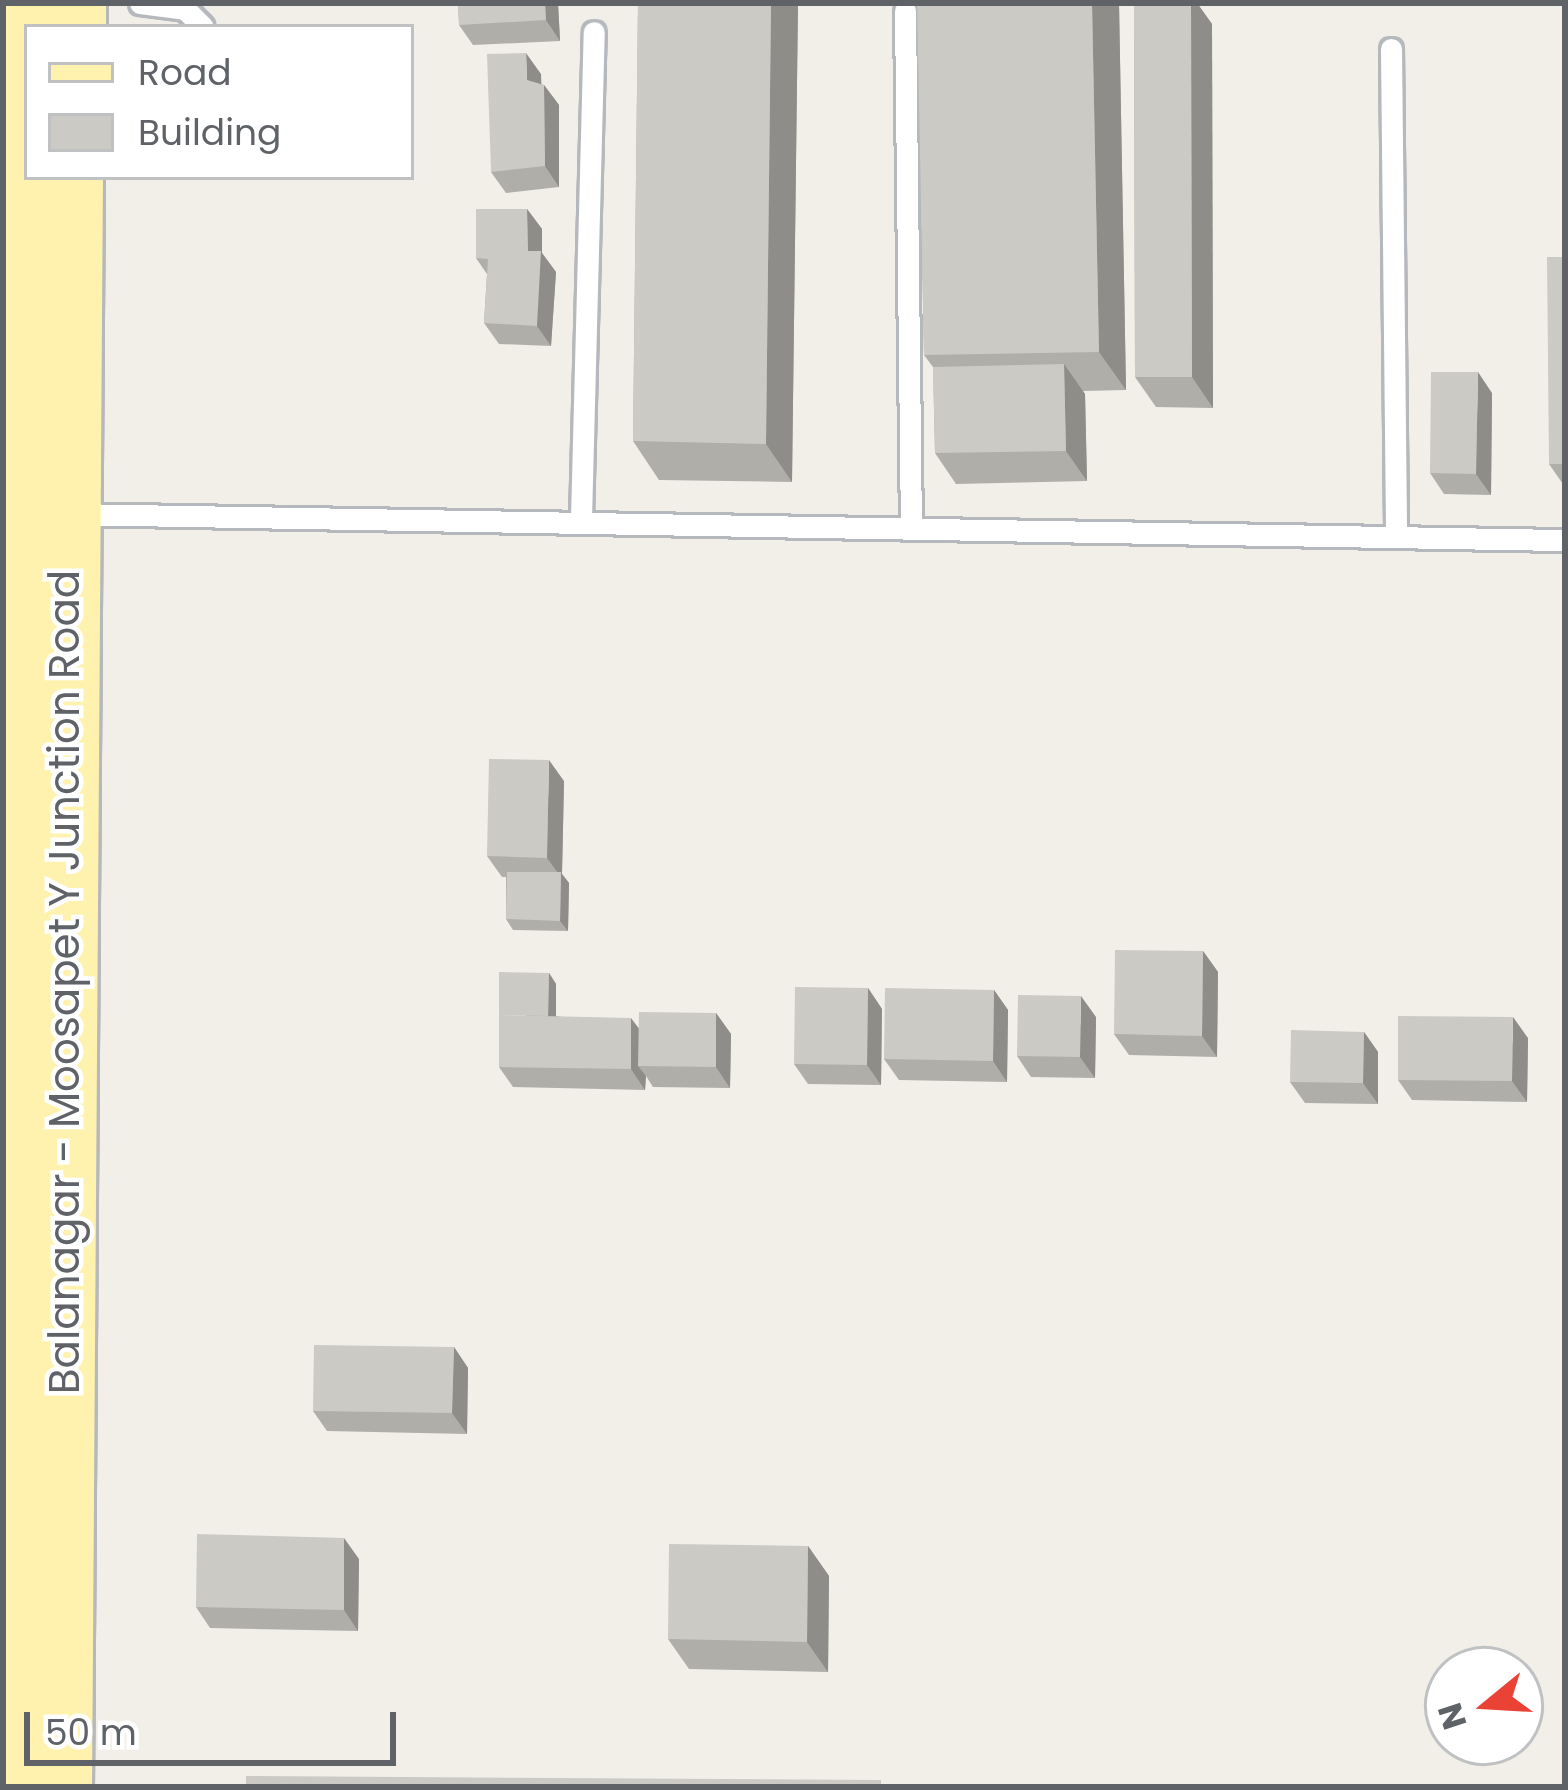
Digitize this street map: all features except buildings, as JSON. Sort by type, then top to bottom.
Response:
[{"type":"main road","points":[[3,1787],[13,3]]},
{"type":"main road","name":"Balanagar - Moosapet Y Junction Road","points":[[60,1787],[64,514],[71,180]]},
{"type":"lane","points":[[140,3],[184,9],[199,24]]},
{"type":"lane","points":[[905,11],[911,529]]},
{"type":"lane","points":[[581,518],[593,32]]},
{"type":"lane","points":[[1391,49],[1396,537]]},
{"type":"lane","points":[[64,514],[581,518],[911,529],[1565,540]]}]
